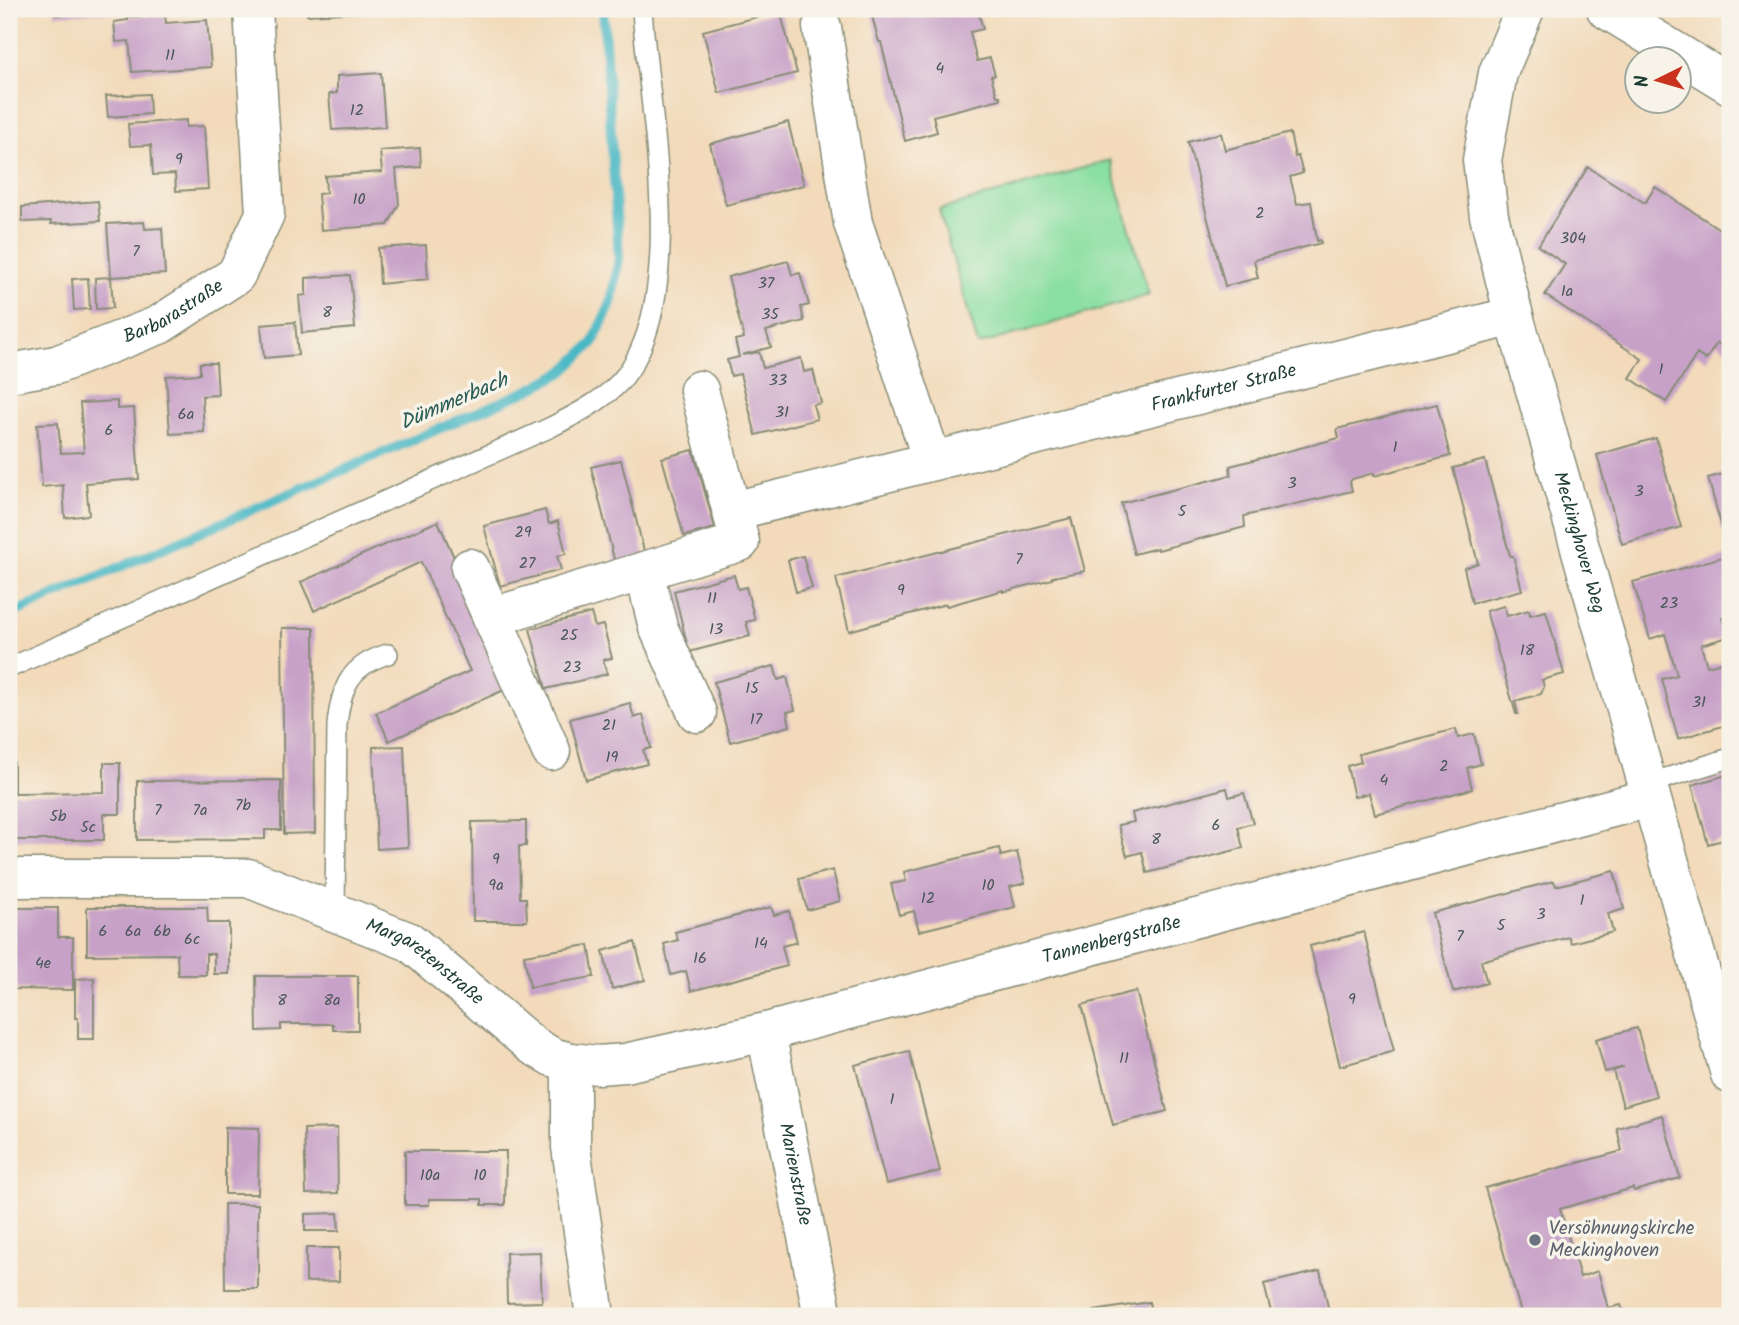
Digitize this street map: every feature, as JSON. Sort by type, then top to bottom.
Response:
[{"type":"street","name":"Barbarastraße","points":[[9,373],[56,365],[159,325],[236,275],[265,214],[253,9]]},
{"type":"street","name":"Meckinghover Weg","points":[[1525,9],[1498,73],[1482,160],[1489,216],[1514,316],[1730,1072]]},
{"type":"street","points":[[1606,9],[1730,85]]},
{"type":"street","points":[[822,27],[853,223],[932,460]]},
{"type":"street","name":"Frankfurter Straße","points":[[733,511],[1514,316]]},
{"type":"street","points":[[492,617],[740,542],[699,390]]},
{"type":"street","points":[[470,568],[551,751]]},
{"type":"street","points":[[644,571],[658,627],[697,713]]},
{"type":"street","name":"Tannenbergstraße","points":[[571,1062],[598,1065],[625,1063],[766,1032],[1649,791]]},
{"type":"street","name":"Margaretenstraße","points":[[9,878],[248,878],[410,942],[532,1045],[571,1062]]},
{"type":"street","name":"Marienstraße","points":[[766,1032],[823,1316]]},
{"type":"street","points":[[571,1062],[571,1147],[595,1316]]},
{"type":"lane","points":[[9,668],[549,428],[580,412],[619,383],[638,356],[652,320],[659,273],[653,107],[642,9]]},
{"type":"lane","points":[[335,912],[339,702],[351,675],[369,659],[388,653]]},
{"type":"lane","points":[[1649,791],[1730,758]]},
{"type":"green space","points":[[1110,160],[1149,295],[978,345],[939,210]]},
{"type":"building","points":[[55,9],[129,9],[129,11],[55,15]]},
{"type":"building","points":[[307,9],[382,9],[382,11],[307,15]]},
{"type":"building","points":[[870,9],[978,11],[983,29],[970,32],[977,61],[990,58],[995,75],[991,76],[1000,99],[933,116],[937,132],[905,141],[881,42]]},
{"type":"building","points":[[780,11],[797,73],[719,93],[703,31]]},
{"type":"building","points":[[165,15],[166,23],[207,20],[211,67],[132,72],[129,41],[116,42],[114,22],[128,20],[128,17]]},
{"type":"building","points":[[381,73],[385,127],[332,130],[329,94],[337,93],[337,76]]},
{"type":"building","points":[[149,94],[150,114],[108,117],[106,96]]},
{"type":"building","points":[[186,120],[186,127],[204,126],[208,189],[176,191],[175,174],[153,175],[151,145],[130,146],[128,124]]},
{"type":"building","points":[[788,122],[804,185],[726,205],[710,144]]},
{"type":"building","points":[[1221,133],[1225,150],[1290,133],[1295,157],[1298,156],[1303,173],[1290,177],[1297,204],[1311,202],[1317,241],[1320,240],[1321,243],[1254,260],[1258,278],[1225,286],[1188,142]]},
{"type":"building","points":[[420,148],[421,167],[396,169],[399,204],[388,225],[321,230],[318,194],[326,193],[325,176],[382,172],[380,151]]},
{"type":"building","points":[[1588,167],[1645,203],[1655,187],[1730,236],[1730,352],[1717,343],[1706,360],[1697,354],[1666,402],[1630,378],[1642,359],[1545,295],[1565,264],[1538,246]]},
{"type":"building","points":[[98,201],[100,221],[51,224],[51,221],[22,222],[22,207]]},
{"type":"building","points":[[144,222],[145,229],[162,228],[165,274],[111,277],[107,224]]},
{"type":"building","points":[[426,245],[428,279],[380,284],[378,248]]},
{"type":"building","points":[[788,261],[792,275],[800,273],[809,305],[801,307],[804,321],[766,331],[771,347],[742,355],[759,352],[763,368],[801,358],[804,372],[813,370],[821,403],[813,405],[817,419],[756,435],[740,374],[731,376],[727,360],[739,357],[735,340],[744,338],[728,277]]},
{"type":"building","points":[[350,275],[355,328],[302,333],[299,296],[306,295],[306,278]]},
{"type":"building","points":[[111,277],[113,308],[96,309],[95,278]]},
{"type":"building","points":[[88,278],[90,309],[74,310],[72,279]]},
{"type":"building","points":[[295,322],[298,355],[264,358],[261,325]]},
{"type":"building","points":[[200,363],[216,363],[218,395],[202,396],[204,432],[170,434],[166,376],[200,374]]},
{"type":"building","points":[[117,401],[117,409],[134,408],[139,479],[86,483],[89,515],[65,518],[63,485],[42,487],[37,424],[58,423],[61,453],[84,452],[80,403]]},
{"type":"building","points":[[1437,404],[1450,456],[1374,476],[1374,473],[1352,479],[1352,491],[1244,516],[1245,527],[1134,554],[1121,503],[1231,475],[1230,466],[1339,438],[1337,429]]},
{"type":"building","points":[[1656,438],[1681,527],[1622,544],[1597,455]]},
{"type":"building","points":[[693,450],[715,528],[684,536],[662,458]]},
{"type":"building","points":[[621,460],[645,555],[615,563],[591,467]]},
{"type":"building","points":[[1485,460],[1510,556],[1513,556],[1522,590],[1472,603],[1464,568],[1478,563],[1453,468]]},
{"type":"building","points":[[1730,472],[1730,530],[1723,532],[1708,478]]},
{"type":"building","points":[[545,510],[549,524],[558,521],[566,554],[557,556],[561,570],[500,586],[484,526]]},
{"type":"building","points":[[1071,518],[1085,571],[1052,577],[849,631],[836,578]]},
{"type":"building","points":[[438,521],[511,687],[389,741],[376,713],[470,671],[421,562],[314,611],[301,582]]},
{"type":"building","points":[[1730,555],[1730,616],[1722,618],[1728,637],[1701,645],[1707,666],[1730,660],[1730,724],[1678,739],[1662,679],[1677,675],[1671,654],[1665,634],[1650,639],[1633,582]]},
{"type":"building","points":[[803,556],[812,588],[796,592],[788,560]]},
{"type":"building","points":[[734,575],[738,589],[746,587],[755,620],[746,622],[750,636],[689,652],[674,591]]},
{"type":"building","points":[[1504,606],[1507,616],[1529,610],[1530,615],[1546,611],[1564,674],[1542,680],[1544,687],[1541,694],[1515,701],[1518,714],[1486,611]]},
{"type":"building","points":[[591,613],[595,627],[603,625],[612,658],[603,660],[607,674],[546,689],[530,629]]},
{"type":"building","points":[[282,628],[314,628],[315,833],[284,834]]},
{"type":"building","points":[[774,666],[778,680],[787,677],[795,710],[787,712],[790,726],[730,742],[714,682]]},
{"type":"building","points":[[630,703],[634,718],[643,715],[651,748],[643,750],[647,764],[586,780],[570,719]]},
{"type":"building","points":[[1456,729],[1458,738],[1474,734],[1481,764],[1467,768],[1472,789],[1375,814],[1369,793],[1354,797],[1347,766],[1361,762],[1359,754]]},
{"type":"building","points":[[404,746],[408,847],[377,849],[373,747]]},
{"type":"building","points":[[9,760],[14,760],[14,793],[104,792],[104,763],[120,763],[120,814],[104,814],[104,840],[9,840]]},
{"type":"building","points":[[1730,774],[1730,838],[1708,844],[1692,785]]},
{"type":"building","points":[[281,780],[281,830],[265,830],[265,839],[137,840],[137,781]]},
{"type":"building","points":[[1227,788],[1229,797],[1244,793],[1253,823],[1238,827],[1243,848],[1147,873],[1142,852],[1127,856],[1118,825],[1134,822],[1132,813]]},
{"type":"building","points":[[526,821],[526,846],[519,846],[520,898],[526,898],[527,921],[473,921],[472,822]]},
{"type":"building","points":[[999,848],[1001,856],[1017,852],[1025,883],[1010,887],[1015,907],[919,931],[914,911],[899,915],[891,884],[906,881],[904,872]]},
{"type":"building","points":[[833,870],[840,901],[807,910],[799,879]]},
{"type":"building","points":[[1614,871],[1624,909],[1608,914],[1613,932],[1571,943],[1569,937],[1481,961],[1487,983],[1453,992],[1432,913],[1554,881],[1556,886]]},
{"type":"building","points":[[87,907],[207,907],[208,923],[229,923],[229,974],[214,974],[214,954],[206,954],[206,975],[178,975],[177,954],[87,955]]},
{"type":"building","points":[[771,907],[774,915],[789,911],[797,942],[782,946],[787,966],[691,991],[686,971],[671,975],[664,944],[678,940],[675,932]]},
{"type":"building","points":[[9,908],[58,908],[58,937],[73,937],[73,990],[9,989]]},
{"type":"building","points":[[1364,932],[1394,1051],[1340,1066],[1310,946]]},
{"type":"building","points":[[635,942],[645,980],[612,989],[603,951]]},
{"type":"building","points":[[589,945],[594,977],[530,987],[524,955]]},
{"type":"building","points":[[256,976],[358,976],[358,1030],[333,1030],[333,1024],[281,1024],[281,1030],[257,1031]]},
{"type":"building","points":[[94,978],[94,1039],[78,1039],[75,979]]},
{"type":"building","points":[[1136,991],[1167,1111],[1113,1125],[1082,1005]]},
{"type":"building","points":[[1637,1028],[1656,1096],[1623,1106],[1613,1071],[1624,1067],[1605,1072],[1596,1039]]},
{"type":"building","points":[[909,1051],[940,1171],[886,1184],[855,1065]]},
{"type":"building","name":"Versöhnungskirche Meckinghoven","points":[[1662,1115],[1680,1178],[1560,1209],[1580,1277],[1598,1271],[1608,1308],[1621,1305],[1625,1316],[1522,1316],[1485,1188],[1622,1151],[1617,1128]]},
{"type":"building","points":[[225,1127],[259,1128],[258,1194],[225,1194]]},
{"type":"building","points":[[337,1128],[338,1193],[306,1194],[304,1129]]},
{"type":"building","points":[[405,1151],[506,1151],[505,1205],[482,1205],[482,1199],[429,1199],[429,1205],[405,1205]]},
{"type":"building","points":[[224,1204],[258,1204],[258,1289],[225,1289]]},
{"type":"building","points":[[338,1213],[339,1231],[305,1231],[305,1214]]},
{"type":"building","points":[[306,1248],[339,1248],[339,1281],[306,1282]]},
{"type":"building","points":[[540,1252],[542,1302],[507,1303],[506,1253]]},
{"type":"building","points":[[1320,1271],[1330,1316],[1272,1316],[1264,1284]]},
{"type":"building","points":[[1149,1302],[1152,1316],[1095,1316],[1094,1311]]},
{"type":"waterway","name":"Dümmerbach","points":[[9,615],[531,389],[563,372],[593,343],[611,303],[619,258],[603,9]]},
{"type":"place","name":"Versöhnungskirche Meckinghoven","points":[[1535,1240]]}]
